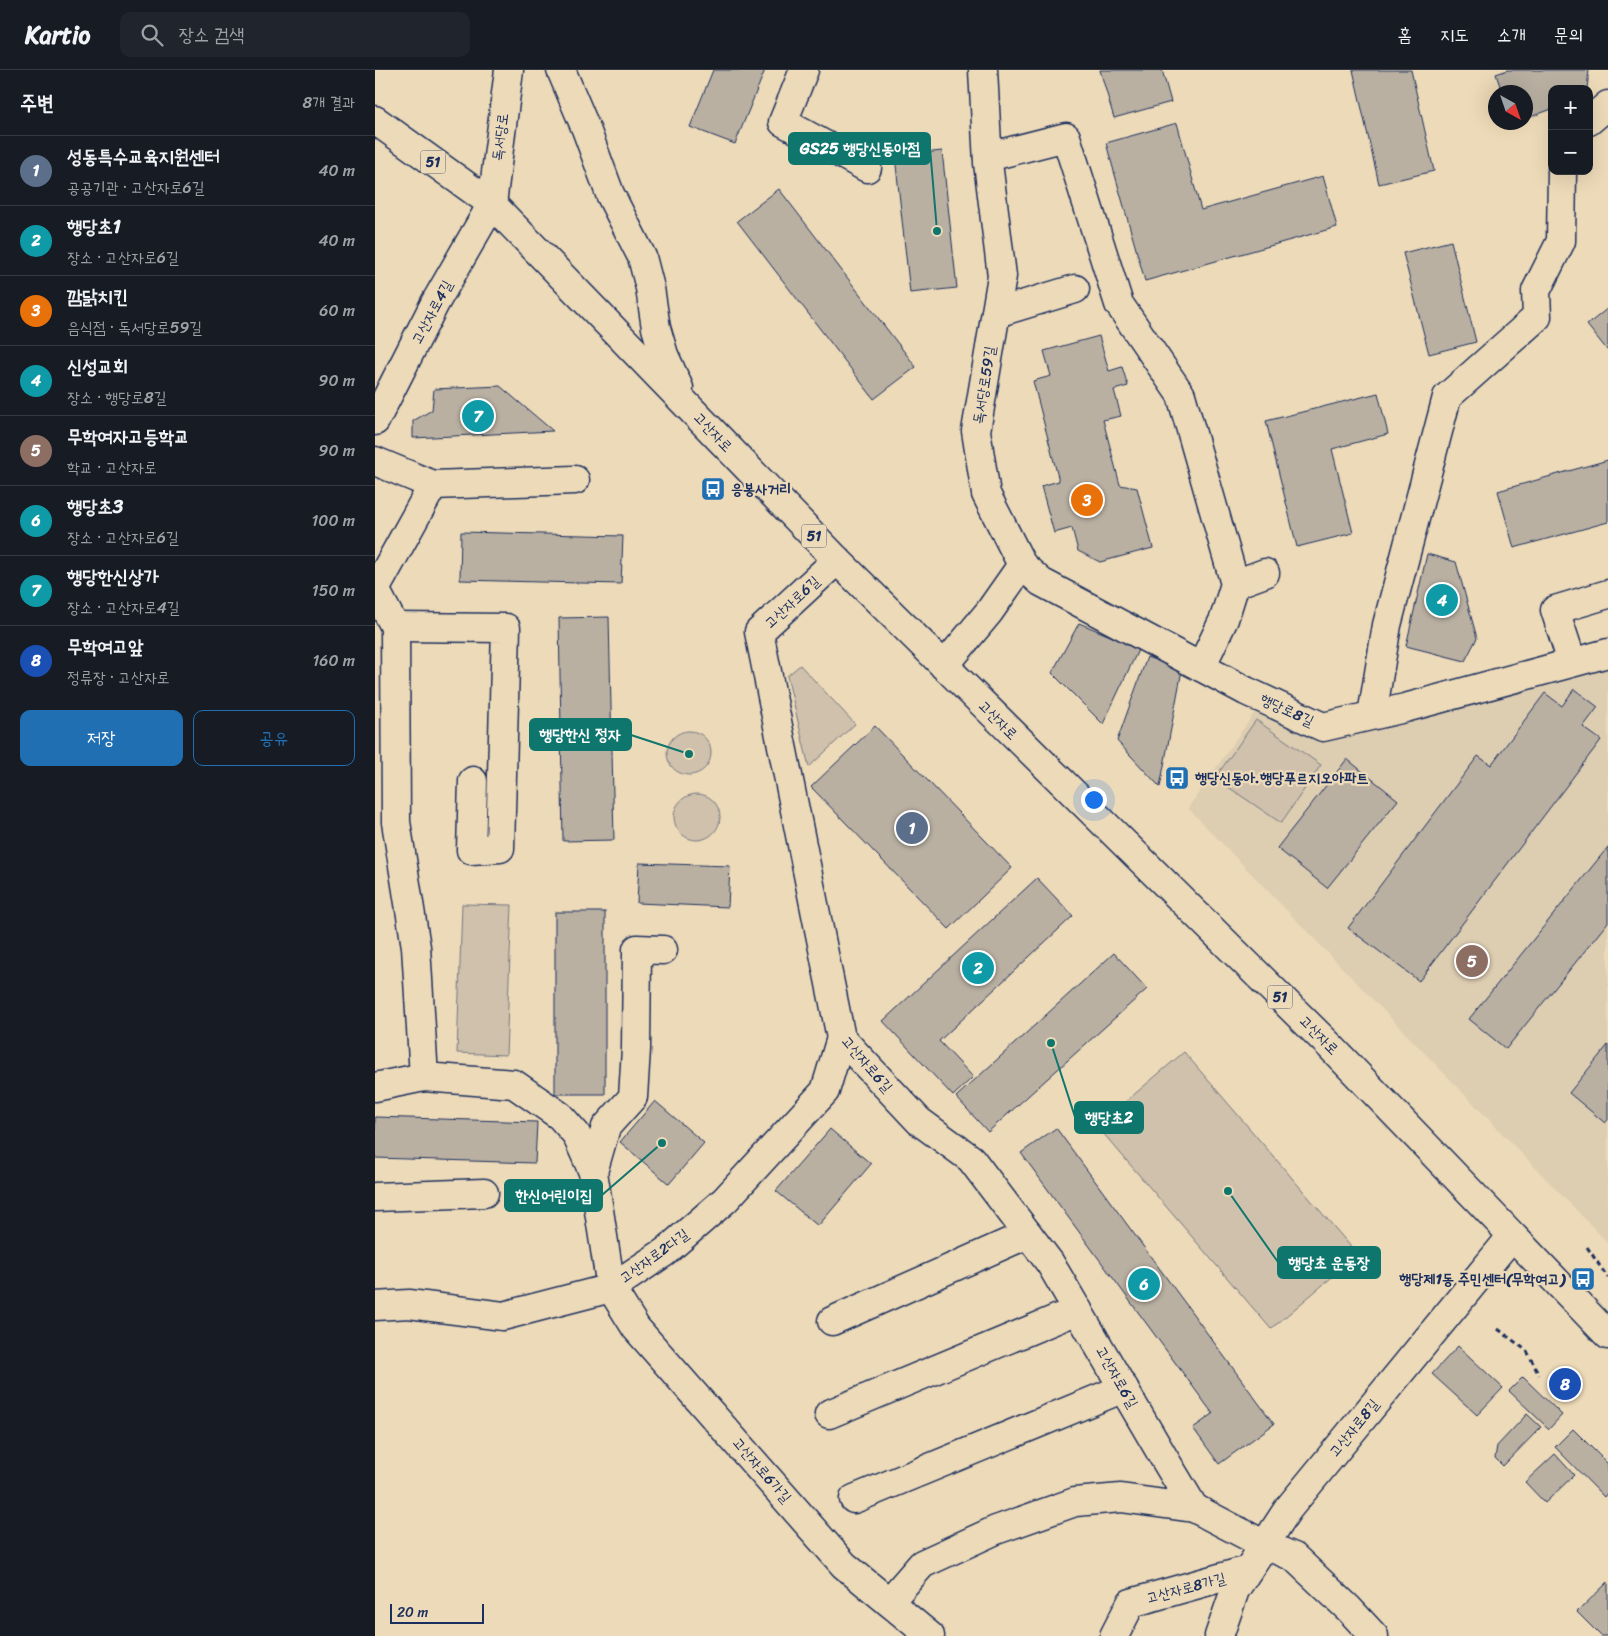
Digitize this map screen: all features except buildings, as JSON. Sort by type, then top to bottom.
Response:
[{"type":"street","name":"독서당로","points":[[492,204],[509,70]]},
{"type":"street","points":[[561,70],[587,129],[610,194],[641,257],[650,288],[656,328],[665,356],[685,404]]},
{"type":"street","points":[[804,70],[783,122],[867,168]]},
{"type":"street","name":"독서당로59길","points":[[983,70],[988,157],[1002,276],[976,431],[986,494],[1022,565]]},
{"type":"street","points":[[1593,118],[1608,105]]},
{"type":"street","name":"고산자로","points":[[375,120],[492,204],[837,560],[1330,1046],[1608,1335]]},
{"type":"street","points":[[988,157],[1076,135],[1119,304],[1181,395],[1235,584],[1224,619],[1201,668]]},
{"type":"street","points":[[1372,715],[1387,625],[1447,397],[1537,317],[1536,291],[1561,241],[1562,175]]},
{"type":"street","name":"고산자로4길","points":[[375,421],[435,303],[492,204]]},
{"type":"street","points":[[996,312],[1075,289]]},
{"type":"street","points":[[375,461],[433,485],[575,480]]},
{"type":"street","points":[[424,1077],[416,947],[385,821],[395,627],[375,590],[433,485]]},
{"type":"street","name":"고산자로6길","points":[[837,560],[759,632],[841,1038],[919,1121],[971,1159],[1028,1234],[1050,1264],[1078,1310],[1194,1508]]},
{"type":"street","points":[[944,666],[989,612],[1022,565]]},
{"type":"street","name":"행당로8길","points":[[1022,565],[1041,582],[1201,668],[1323,726],[1405,708],[1608,653]]},
{"type":"street","points":[[1235,584],[1265,573]]},
{"type":"street","points":[[1572,662],[1555,610],[1608,594]]},
{"type":"street","points":[[395,627],[506,628],[501,848],[471,850],[473,781]]},
{"type":"street","points":[[593,1172],[606,1127],[633,1096],[636,1050],[637,949],[663,950]]},
{"type":"street","name":"고산자로2다길","points":[[375,1306],[409,1304],[503,1316],[611,1288],[665,1252],[725,1200],[825,1092],[841,1038]]},
{"type":"street","points":[[375,1087],[424,1077],[514,1084],[560,1116],[576,1134],[593,1172],[611,1288]]},
{"type":"street","points":[[375,1197],[485,1192]]},
{"type":"street","points":[[832,1321],[1028,1234]]},
{"type":"street","name":"고산자로8길","points":[[1219,1636],[1235,1590],[1288,1508],[1512,1236]]},
{"type":"street","name":"고산자로6가길","points":[[611,1288],[636,1328],[844,1565],[931,1636]]},
{"type":"street","points":[[829,1414],[1078,1310]]},
{"type":"street","points":[[854,1499],[1124,1388]]},
{"type":"street","points":[[889,1602],[922,1564],[996,1530],[1075,1502],[1121,1498],[1194,1508],[1265,1545],[1294,1557],[1349,1609],[1374,1636]]},
{"type":"street","name":"고산자로8가길","points":[[1114,1636],[1131,1603],[1248,1570]]},
{"type":"path","points":[[1587,1247],[1608,1278]]},
{"type":"path","points":[[1498,1329],[1527,1351],[1539,1375]]},
{"type":"shaded area","points":[[1608,662],[1608,1243],[1188,808],[1260,705],[1322,734]]},
{"type":"shaded area","points":[[800,665],[855,724],[809,767],[787,676]]},
{"type":"shaded area","points":[[1256,720],[1321,765],[1281,823],[1215,778]]},
{"type":"shaded area","points":[[693,731],[705,737],[710,744],[710,762],[705,769],[698,774],[685,775],[677,772],[670,765],[667,749],[670,741],[677,734]]},
{"type":"shaded area","points":[[702,794],[706,795],[716,804],[719,808],[719,826],[710,836],[702,840],[692,840],[684,836],[675,826],[674,812],[678,804],[688,795]]},
{"type":"shaded area","points":[[462,904],[512,905],[506,1055],[457,1053]]},
{"type":"shaded area","points":[[1184,1052],[1358,1255],[1271,1329],[1097,1126]]},
{"type":"place","name":"GS25 행당신동아점","points":[[937,231]]},
{"type":"place","name":"행당한신상가","points":[[478,416]]},
{"type":"place","name":"응봉사거리","points":[[713,489]]},
{"type":"place","name":"깜닭치킨","points":[[1087,500]]},
{"type":"place","name":"신성교회","points":[[1442,600]]},
{"type":"place","name":"행당한신 정자","points":[[689,754]]},
{"type":"place","name":"행당신동아.행당푸르지오아파트","points":[[1177,778]]},
{"type":"place","name":"성동특수교육지원센터","points":[[912,828]]},
{"type":"place","name":"무학여자고등학교","points":[[1472,961]]},
{"type":"place","name":"행당초1","points":[[978,968]]},
{"type":"place","name":"행당초2","points":[[1051,1043]]},
{"type":"place","name":"한신어린이집","points":[[662,1143]]},
{"type":"place","name":"행당초 운동장","points":[[1228,1191]]},
{"type":"place","name":"행당제1동 주민센터(무학여고)","points":[[1583,1279]]},
{"type":"place","name":"행당초3","points":[[1144,1284]]},
{"type":"place","name":"무학여고앞","points":[[1565,1384]]}]
